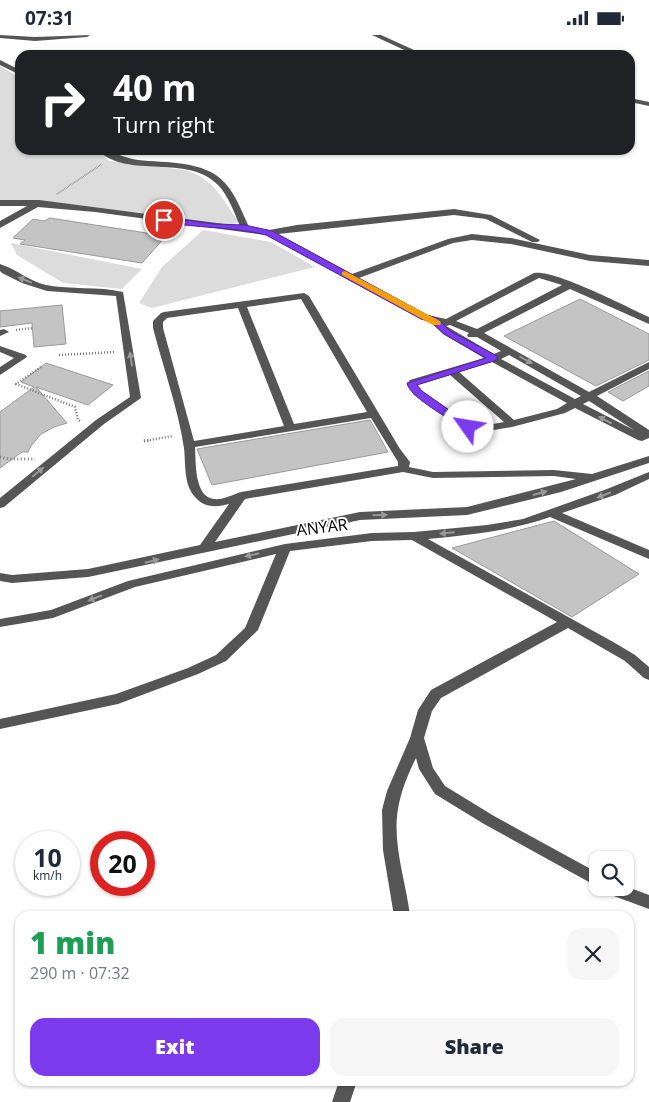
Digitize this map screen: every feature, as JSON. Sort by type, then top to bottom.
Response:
[{"type":"street","points":[[0,36],[40,39],[87,35]]},
{"type":"street","points":[[375,35],[410,50]]},
{"type":"street","points":[[0,61],[15,70]]},
{"type":"street","points":[[635,101],[649,104]]},
{"type":"street","points":[[110,155],[130,161],[194,169],[208,174],[223,185],[245,227]]},
{"type":"street","points":[[0,203],[40,204],[214,227],[245,227],[269,233],[424,317],[476,333],[589,396],[649,435]]},
{"type":"street","points":[[0,225],[40,204]]},
{"type":"street","points":[[269,233],[298,228],[454,212],[488,217],[549,247]]},
{"type":"street","points":[[353,277],[461,238],[472,237],[549,247],[583,257],[649,263]]},
{"type":"street","points":[[0,267],[18,277],[52,289],[95,289],[120,294],[136,397],[100,422],[0,504]]},
{"type":"street","points":[[440,322],[537,275],[570,285],[649,321]]},
{"type":"street","points":[[460,340],[570,285]]},
{"type":"street","points":[[403,469],[404,461],[304,296],[170,313],[161,317],[158,321],[158,328],[186,434],[191,471],[198,494],[205,500],[219,503],[241,496],[403,469],[433,475],[561,473],[592,477]]},
{"type":"street","points":[[241,304],[290,427]]},
{"type":"street","points":[[440,322],[460,340],[649,441]]},
{"type":"street","points":[[0,349],[22,357],[0,372]]},
{"type":"street","points":[[509,351],[494,358],[414,382],[412,385],[418,393],[468,427],[476,430],[494,429],[546,416],[576,403],[649,365]]},
{"type":"street","points":[[452,371],[512,424]]},
{"type":"street","points":[[188,445],[374,414]]},
{"type":"street","name":"ANYAR","points":[[0,577],[12,579],[88,573],[360,516],[467,511],[558,489],[649,459]]},
{"type":"street","name":"ANYAR","points":[[0,623],[53,614],[132,584],[286,548],[372,537],[414,536],[488,529],[525,522],[553,514],[649,475]]},
{"type":"street","points":[[204,548],[241,496]]},
{"type":"street","points":[[553,514],[649,555]]},
{"type":"street","points":[[414,536],[630,658],[649,675]]},
{"type":"street","points":[[0,725],[118,699],[193,671],[221,658],[251,630],[286,548]]},
{"type":"street","points":[[401,911],[391,858],[390,808],[417,738],[425,710],[436,694],[568,622]]},
{"type":"street","points":[[417,738],[426,769],[440,790],[589,876]]},
{"type":"street","points":[[633,896],[649,902]]},
{"type":"street","points":[[341,1102],[346,1086]]},
{"type":"path","points":[[40,204],[114,157]]},
{"type":"path","points":[[59,355],[107,352]]},
{"type":"path","points":[[41,367],[16,385],[75,407],[78,420]]},
{"type":"path","points":[[144,441],[186,434]]},
{"type":"path","points":[[0,457],[10,461],[27,457]]},
{"type":"shaded area","points":[[0,66],[15,75],[15,155],[102,155],[109,161],[185,170],[204,178],[211,184],[239,222],[215,226],[203,225],[141,213],[0,201]]},
{"type":"shaded area","points":[[203,230],[271,242],[315,267],[152,308],[139,303],[162,267]]},
{"type":"shaded area","points":[[11,243],[142,269],[122,289],[63,283],[17,255]]},
{"type":"building","points":[[50,218],[166,236],[142,263],[20,244],[25,240],[13,238],[33,219],[44,221]]},
{"type":"building","points":[[580,299],[649,334],[649,360],[596,386],[504,336]]},
{"type":"building","points":[[62,305],[66,344],[34,347],[32,323],[0,327],[0,311]]},
{"type":"building","points":[[46,363],[113,385],[88,405],[36,387],[67,423],[41,434],[28,452],[22,452],[0,468],[0,412],[34,387],[21,382]]},
{"type":"building","points":[[649,371],[649,386],[623,401],[608,392]]},
{"type":"building","points":[[370,420],[388,452],[212,485],[197,449]]},
{"type":"building","points":[[554,521],[639,574],[572,617],[452,548]]},
{"type":"slow traffic","points":[[345,273],[437,323]]},
{"type":"route","points":[[164,220],[214,227],[245,227],[269,233],[424,317],[434,320],[447,333],[494,358],[412,383],[413,388],[418,393],[468,427]]}]
